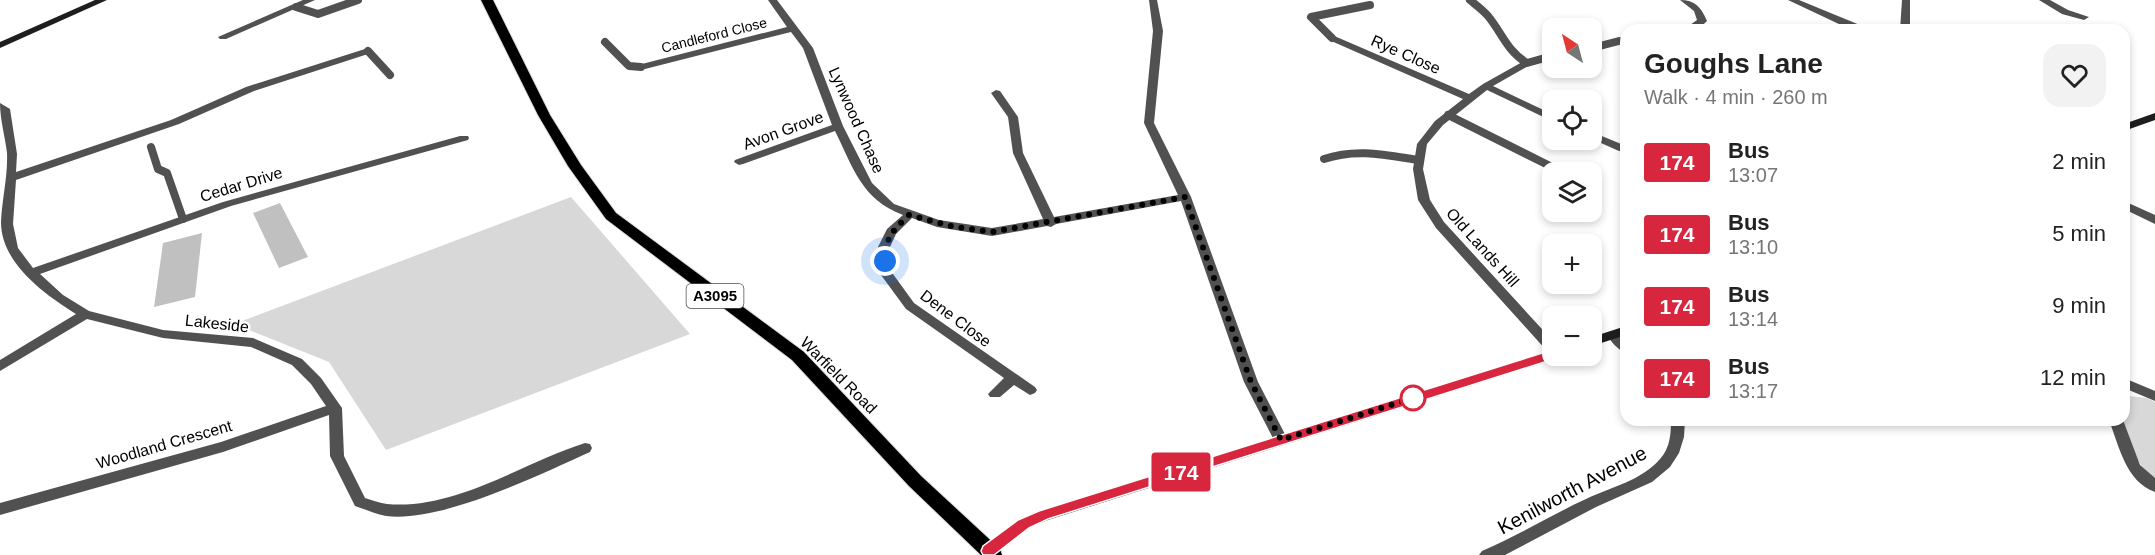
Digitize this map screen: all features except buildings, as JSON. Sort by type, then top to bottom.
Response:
[{"type":"main road","name":"Warfield Road","points":[[487,0],[544,115],[575,166],[611,216],[720,300],[798,356],[915,481],[991,553]]},
{"type":"street","points":[[0,45],[103,0]]},
{"type":"street","points":[[223,37],[311,0]]},
{"type":"street","name":"Lynwood Chase","points":[[772,0],[808,48],[838,126],[867,185],[890,206],[909,215],[955,227],[992,232],[1185,197]]},
{"type":"street","points":[[1153,0],[1158,31],[1149,123],[1185,197],[1251,382],[1281,440]]},
{"type":"street","points":[[1684,0],[1698,10],[1702,21],[1697,24]]},
{"type":"street","points":[[1792,0],[1847,24]]},
{"type":"street","points":[[1905,24],[1906,0]]},
{"type":"street","points":[[2043,0],[2065,12],[2084,17]]},
{"type":"street","name":"Candleford Close","points":[[640,67],[794,28]]},
{"type":"street","name":"Rye Close","points":[[1332,38],[1469,98]]},
{"type":"street","points":[[10,178],[175,122],[250,89],[368,51]]},
{"type":"street","points":[[1418,160],[1422,144],[1448,116],[1486,86],[1527,63]]},
{"type":"street","points":[[1486,86],[1542,113]]},
{"type":"street","points":[[996,93],[1013,117],[1018,153],[1051,223]]},
{"type":"street","name":"Lakeside","points":[[0,106],[5,109],[5,137],[12,154],[7,224],[12,249],[31,273],[59,298],[86,314],[163,334],[253,343],[297,362],[316,381],[335,408]]},
{"type":"street","points":[[2130,126],[2155,116]]},
{"type":"street","name":"Avon Grove","points":[[739,162],[838,126]]},
{"type":"street","name":"Cedar Drive","points":[[31,273],[227,204],[464,138]]},
{"type":"street","points":[[1602,140],[1620,148]]},
{"type":"street","name":"Old Lands Hill","points":[[1418,160],[1420,188],[1432,214],[1542,337]]},
{"type":"street","points":[[2130,207],[2155,220]]},
{"type":"street","name":"Dene Close","points":[[909,215],[891,232],[884,247],[887,275],[910,306],[1030,390]]},
{"type":"street","points":[[0,366],[86,314]]},
{"type":"street","points":[[1602,339],[1620,332]]},
{"type":"street","points":[[1613,335],[1620,342]]},
{"type":"street","points":[[991,553],[1023,524],[1044,515],[1542,358]]},
{"type":"street","points":[[994,394],[1012,379]]},
{"type":"street","points":[[2130,386],[2155,396]]},
{"type":"street","points":[[335,408],[337,456],[349,484],[360,502],[387,510],[426,508],[491,488],[585,448]]},
{"type":"street","name":"Woodland Crescent","points":[[0,509],[223,447],[335,408]]},
{"type":"street","name":"Kenilworth Avenue","points":[[1486,555],[1507,548],[1581,507],[1645,479],[1665,463],[1676,447],[1678,426]]},
{"type":"street","points":[[2118,426],[2133,468],[2155,486]]},
{"type":"lane","points":[[296,7],[318,14],[357,0]]},
{"type":"lane","points":[[1470,0],[1490,18],[1502,42],[1516,57],[1527,63],[1542,59]]},
{"type":"lane","points":[[1332,38],[1311,17],[1370,5]]},
{"type":"lane","points":[[1602,45],[1619,41]]},
{"type":"lane","points":[[605,42],[629,66],[640,67]]},
{"type":"lane","points":[[368,51],[390,75]]},
{"type":"lane","points":[[1448,116],[1542,162]]},
{"type":"lane","points":[[151,147],[158,169],[167,173],[183,219]]},
{"type":"lane","points":[[1324,159],[1338,152],[1353,152],[1376,153],[1418,160]]},
{"type":"shaded area","points":[[571,197],[690,334],[386,450],[329,362],[234,324]]},
{"type":"shaded area","points":[[2130,396],[2147,398],[2155,402],[2155,479],[2138,461],[2124,426],[2130,426]]},
{"type":"bus line","name":"174","points":[[988,551],[1000,540],[1032,519],[1542,358]]},
{"type":"route","points":[[885,261],[884,247],[891,232],[909,215],[973,231],[992,232],[1185,197],[1251,382],[1281,440],[1413,398]]}]
